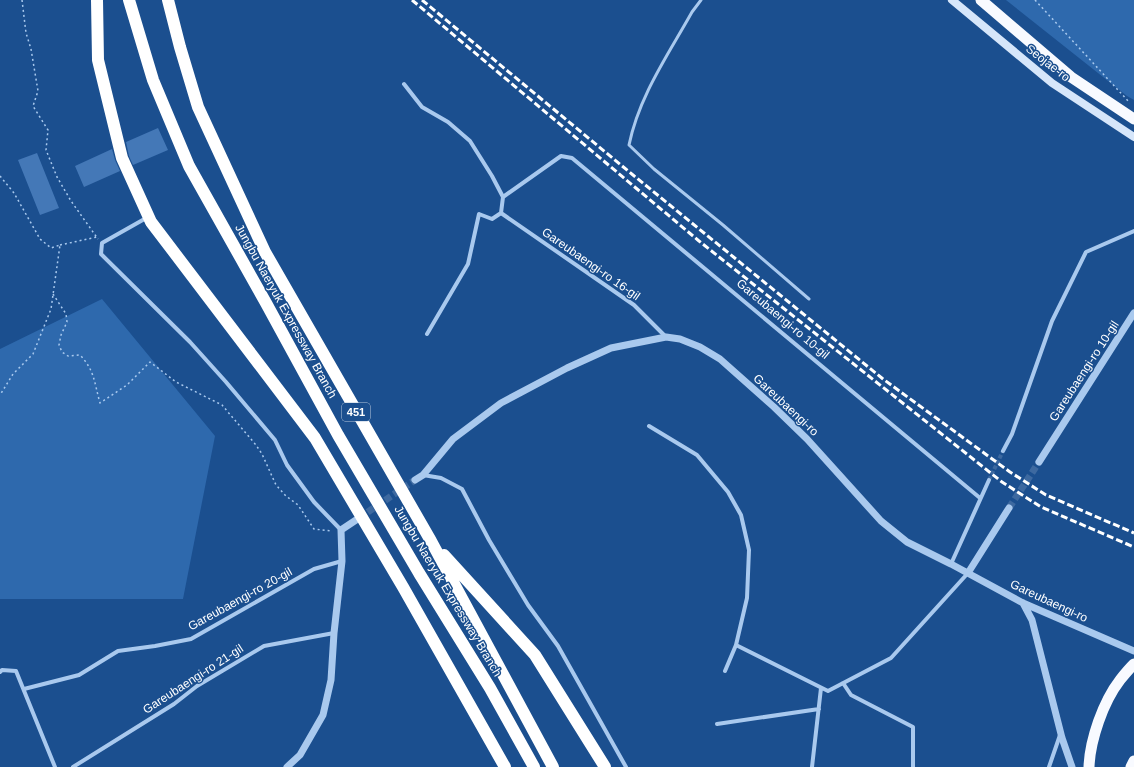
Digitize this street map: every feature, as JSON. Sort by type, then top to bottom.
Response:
[{"type":"highway","points":[[97,0],[98,60],[122,158],[148,217],[315,438],[403,587],[505,767]]},
{"type":"highway","name":"Jungbu Naeryuk Expressway Branch","points":[[129,0],[153,80],[189,166],[338,435],[419,573],[490,688],[534,767]]},
{"type":"highway","name":"Jungbu Naeryuk Expressway Branch","points":[[168,0],[198,107],[265,252],[431,541],[553,767]]},
{"type":"highway","points":[[981,0],[1071,77],[1134,119]]},
{"type":"highway","points":[[431,541],[535,655],[605,767]]},
{"type":"highway","points":[[1089,767],[1090,752],[1105,707],[1119,681],[1134,664]]},
{"type":"highway","points":[[1131,767],[1134,761]]},
{"type":"main road","name":"Seojae-ro","points":[[952,0],[1052,83],[1134,137]]},
{"type":"street","points":[[404,84],[422,107],[448,122],[470,141],[503,197],[500,213],[492,219],[478,214],[468,264],[427,334]]},
{"type":"street","name":"Gareubaengi-ro 10-gil","points":[[503,197],[561,156],[572,158],[980,498]]},
{"type":"street","name":"Gareubaengi-ro 16-gil","points":[[500,213],[634,305],[666,337]]},
{"type":"street","points":[[148,217],[102,243],[101,254],[190,342],[226,382],[275,440],[287,465],[314,502],[341,530],[342,561],[334,633],[331,680],[323,715],[300,755],[287,767]]},
{"type":"street","points":[[1003,451],[1012,434],[1052,321],[1086,252],[1134,231]]},
{"type":"street","name":"Gareubaengi-ro 10-gil","points":[[1039,462],[1134,313]]},
{"type":"street","name":"Gareubaengi-ro","points":[[415,480],[423,475],[453,439],[501,403],[568,368],[611,348],[666,337],[680,339],[700,347],[720,359],[774,407],[808,439],[881,522],[907,542],[1023,603],[1134,651]]},
{"type":"street","points":[[648,426],[697,455],[728,492],[741,515],[749,550],[747,598],[736,645],[724,671]]},
{"type":"street","points":[[423,475],[441,478],[462,489],[504,566],[528,605],[558,646],[626,767]]},
{"type":"street","points":[[951,564],[989,480]]},
{"type":"street","points":[[736,645],[828,692],[891,658],[968,573],[1009,508]]},
{"type":"street","points":[[341,530],[356,520]]},
{"type":"street","name":"Gareubaengi-ro 20-gil","points":[[24,689],[79,675],[118,651],[191,639],[314,569],[342,561]]},
{"type":"street","points":[[1023,603],[1032,620],[1061,733],[1072,767]]},
{"type":"street","name":"Gareubaengi-ro 21-gil","points":[[73,767],[174,704],[197,686],[264,646],[334,633]]},
{"type":"street","points":[[0,672],[2,670],[16,671],[55,767]]},
{"type":"street","points":[[843,683],[851,695],[912,727],[912,767]]},
{"type":"street","points":[[812,767],[821,688]]},
{"type":"street","points":[[717,724],[819,709]]},
{"type":"street","points":[[1049,767],[1061,733]]},
{"type":"lane","points":[[701,0],[692,12],[647,91],[633,128],[630,145],[654,169],[723,225],[809,299]]},
{"type":"path","points":[[22,0],[26,33],[31,49],[38,91],[33,106],[48,130],[46,150],[57,177],[70,201],[102,243]]},
{"type":"path","points":[[1035,0],[1134,107]]},
{"type":"path","points":[[0,176],[14,193],[40,239],[51,248],[97,237]]},
{"type":"path","points":[[0,395],[13,374],[33,354],[51,309],[60,245]]},
{"type":"path","points":[[53,294],[66,314],[67,322],[61,335],[59,345],[62,352],[68,356],[80,355],[87,362],[91,369],[100,402],[127,386],[150,362],[176,382],[222,405],[256,445],[262,454],[276,485],[286,496],[298,505],[314,529],[332,531]]},
{"type":"shaded area","points":[[1006,0],[1134,0],[1134,100],[1127,96]]},
{"type":"shaded area","points":[[102,299],[215,436],[183,599],[0,599],[0,349]]},
{"type":"building","points":[[158,128],[168,150],[133,165],[129,156],[126,142]]},
{"type":"building","points":[[112,149],[120,171],[84,187],[75,166]]},
{"type":"building","points":[[37,153],[59,208],[40,215],[18,160]]},
{"type":"tunnel","points":[[989,480],[1003,451]]},
{"type":"tunnel","points":[[1009,508],[1039,462]]},
{"type":"tunnel","points":[[359,518],[415,480]]},
{"type":"railway","points":[[412,0],[699,241],[1002,482],[1041,507],[1134,547]]},
{"type":"railway","points":[[422,0],[883,379],[1010,472],[1046,495],[1134,533]]}]
